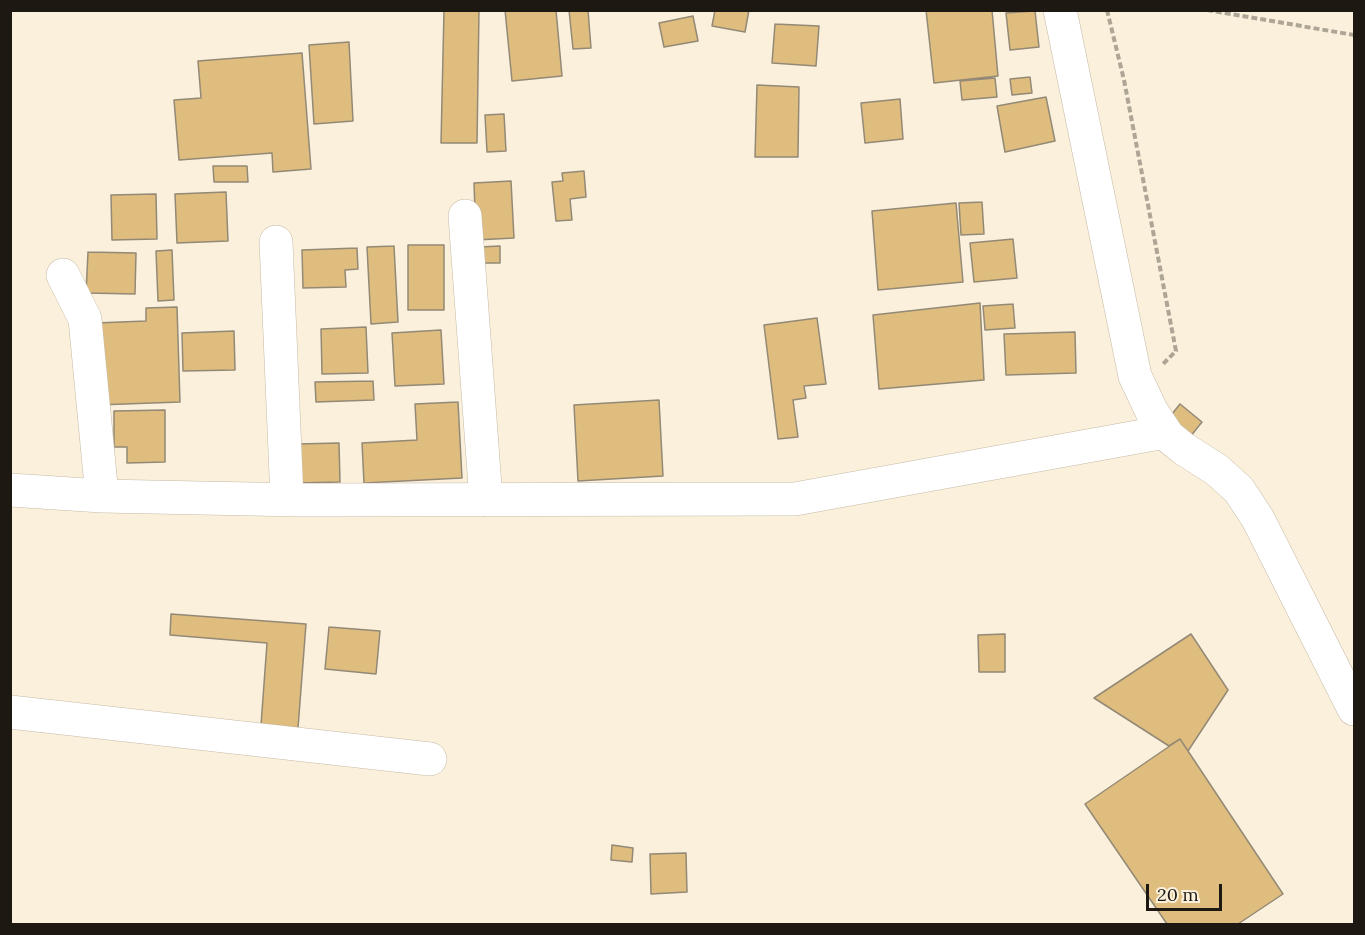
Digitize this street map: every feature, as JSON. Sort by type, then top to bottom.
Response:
[{"type":"street","points":[[1060,10],[1140,387],[1152,412],[1166,432],[1184,449],[1217,470],[1239,490],[1258,519],[1354,709]]},
{"type":"street","points":[[465,216],[486,500]]},
{"type":"street","points":[[276,242],[287,499]]},
{"type":"street","points":[[63,275],[85,319],[102,496]]},
{"type":"street","points":[[10,490],[102,496],[287,499],[795,499],[1166,432]]},
{"type":"street","points":[[10,712],[430,759]]},
{"type":"path","points":[[1107,10],[1124,80],[1176,351],[1140,387]]},
{"type":"path","points":[[1207,10],[1354,35]]},
{"type":"building","points":[[444,10],[479,10],[477,143],[441,143]]},
{"type":"building","points":[[505,10],[556,10],[562,76],[512,81]]},
{"type":"building","points":[[569,10],[588,10],[591,48],[573,49]]},
{"type":"building","points":[[715,10],[749,10],[745,32],[712,26]]},
{"type":"building","points":[[926,10],[992,10],[998,76],[934,83]]},
{"type":"building","points":[[1035,11],[1039,47],[1010,50],[1006,13]]},
{"type":"building","points":[[693,16],[698,41],[664,47],[659,23]]},
{"type":"building","points":[[775,24],[819,26],[816,66],[772,63]]},
{"type":"building","points":[[349,42],[353,121],[314,124],[309,45]]},
{"type":"building","points":[[302,53],[311,169],[273,172],[272,153],[179,160],[174,100],[201,98],[198,61]]},
{"type":"building","points":[[1030,77],[1032,93],[1012,95],[1010,79]]},
{"type":"building","points":[[995,78],[997,97],[962,100],[960,81]]},
{"type":"building","points":[[757,85],[799,87],[798,157],[755,157]]},
{"type":"building","points":[[1046,97],[1055,141],[1005,152],[997,106]]},
{"type":"building","points":[[900,99],[903,139],[865,143],[861,103]]},
{"type":"building","points":[[504,114],[506,151],[487,152],[485,115]]},
{"type":"building","points":[[213,166],[247,166],[248,182],[214,182]]},
{"type":"building","points":[[584,171],[586,197],[570,199],[572,220],[556,221],[552,182],[563,181],[562,173]]},
{"type":"building","points":[[511,181],[514,238],[476,240],[474,183]]},
{"type":"building","points":[[226,192],[228,241],[177,243],[175,194]]},
{"type":"building","points":[[156,194],[157,239],[112,240],[111,195]]},
{"type":"building","points":[[982,202],[984,234],[961,235],[959,203]]},
{"type":"building","points":[[956,203],[963,282],[878,290],[872,211]]},
{"type":"building","points":[[1013,239],[1017,278],[974,282],[970,243]]},
{"type":"building","points":[[408,245],[444,245],[444,310],[408,310]]},
{"type":"building","points":[[394,246],[398,322],[371,324],[367,247]]},
{"type":"building","points":[[500,246],[500,263],[480,263],[479,247]]},
{"type":"building","points":[[357,248],[358,269],[345,270],[346,287],[303,288],[302,250]]},
{"type":"building","points":[[172,250],[174,300],[158,301],[156,251]]},
{"type":"building","points":[[88,252],[136,253],[135,294],[86,293]]},
{"type":"building","points":[[980,303],[984,380],[879,389],[873,315]]},
{"type":"building","points":[[1013,304],[1015,328],[985,330],[983,306]]},
{"type":"building","points":[[177,307],[180,402],[97,405],[95,323],[146,321],[146,308]]},
{"type":"building","points":[[817,318],[826,384],[804,386],[806,398],[793,400],[798,437],[778,439],[764,325]]},
{"type":"building","points":[[366,327],[368,373],[322,374],[321,329]]},
{"type":"building","points":[[441,330],[444,384],[395,386],[392,333]]},
{"type":"building","points":[[234,331],[235,370],[183,371],[182,333]]},
{"type":"building","points":[[1075,332],[1076,373],[1006,375],[1004,334]]},
{"type":"building","points":[[373,381],[374,400],[316,402],[315,382]]},
{"type":"building","points":[[659,400],[663,476],[578,481],[574,405]]},
{"type":"building","points":[[458,402],[462,478],[364,483],[362,443],[417,440],[415,404]]},
{"type":"building","points":[[1180,404],[1202,422],[1190,437],[1168,419]]},
{"type":"building","points":[[165,410],[165,462],[127,463],[127,447],[114,447],[114,411]]},
{"type":"building","points":[[339,443],[340,482],[298,483],[297,444]]},
{"type":"building","points":[[171,614],[306,624],[298,728],[261,725],[267,643],[170,635]]},
{"type":"building","points":[[329,627],[380,631],[376,674],[325,669]]},
{"type":"building","points":[[1005,634],[1005,672],[979,672],[978,635]]},
{"type":"building","points":[[1191,634],[1228,690],[1188,751],[1180,739],[1169,746],[1094,698]]},
{"type":"building","points":[[1180,739],[1283,894],[1238,924],[1167,924],[1085,804]]},
{"type":"building","points":[[612,845],[633,848],[632,862],[611,860]]},
{"type":"building","points":[[686,853],[687,892],[651,894],[650,854]]}]
